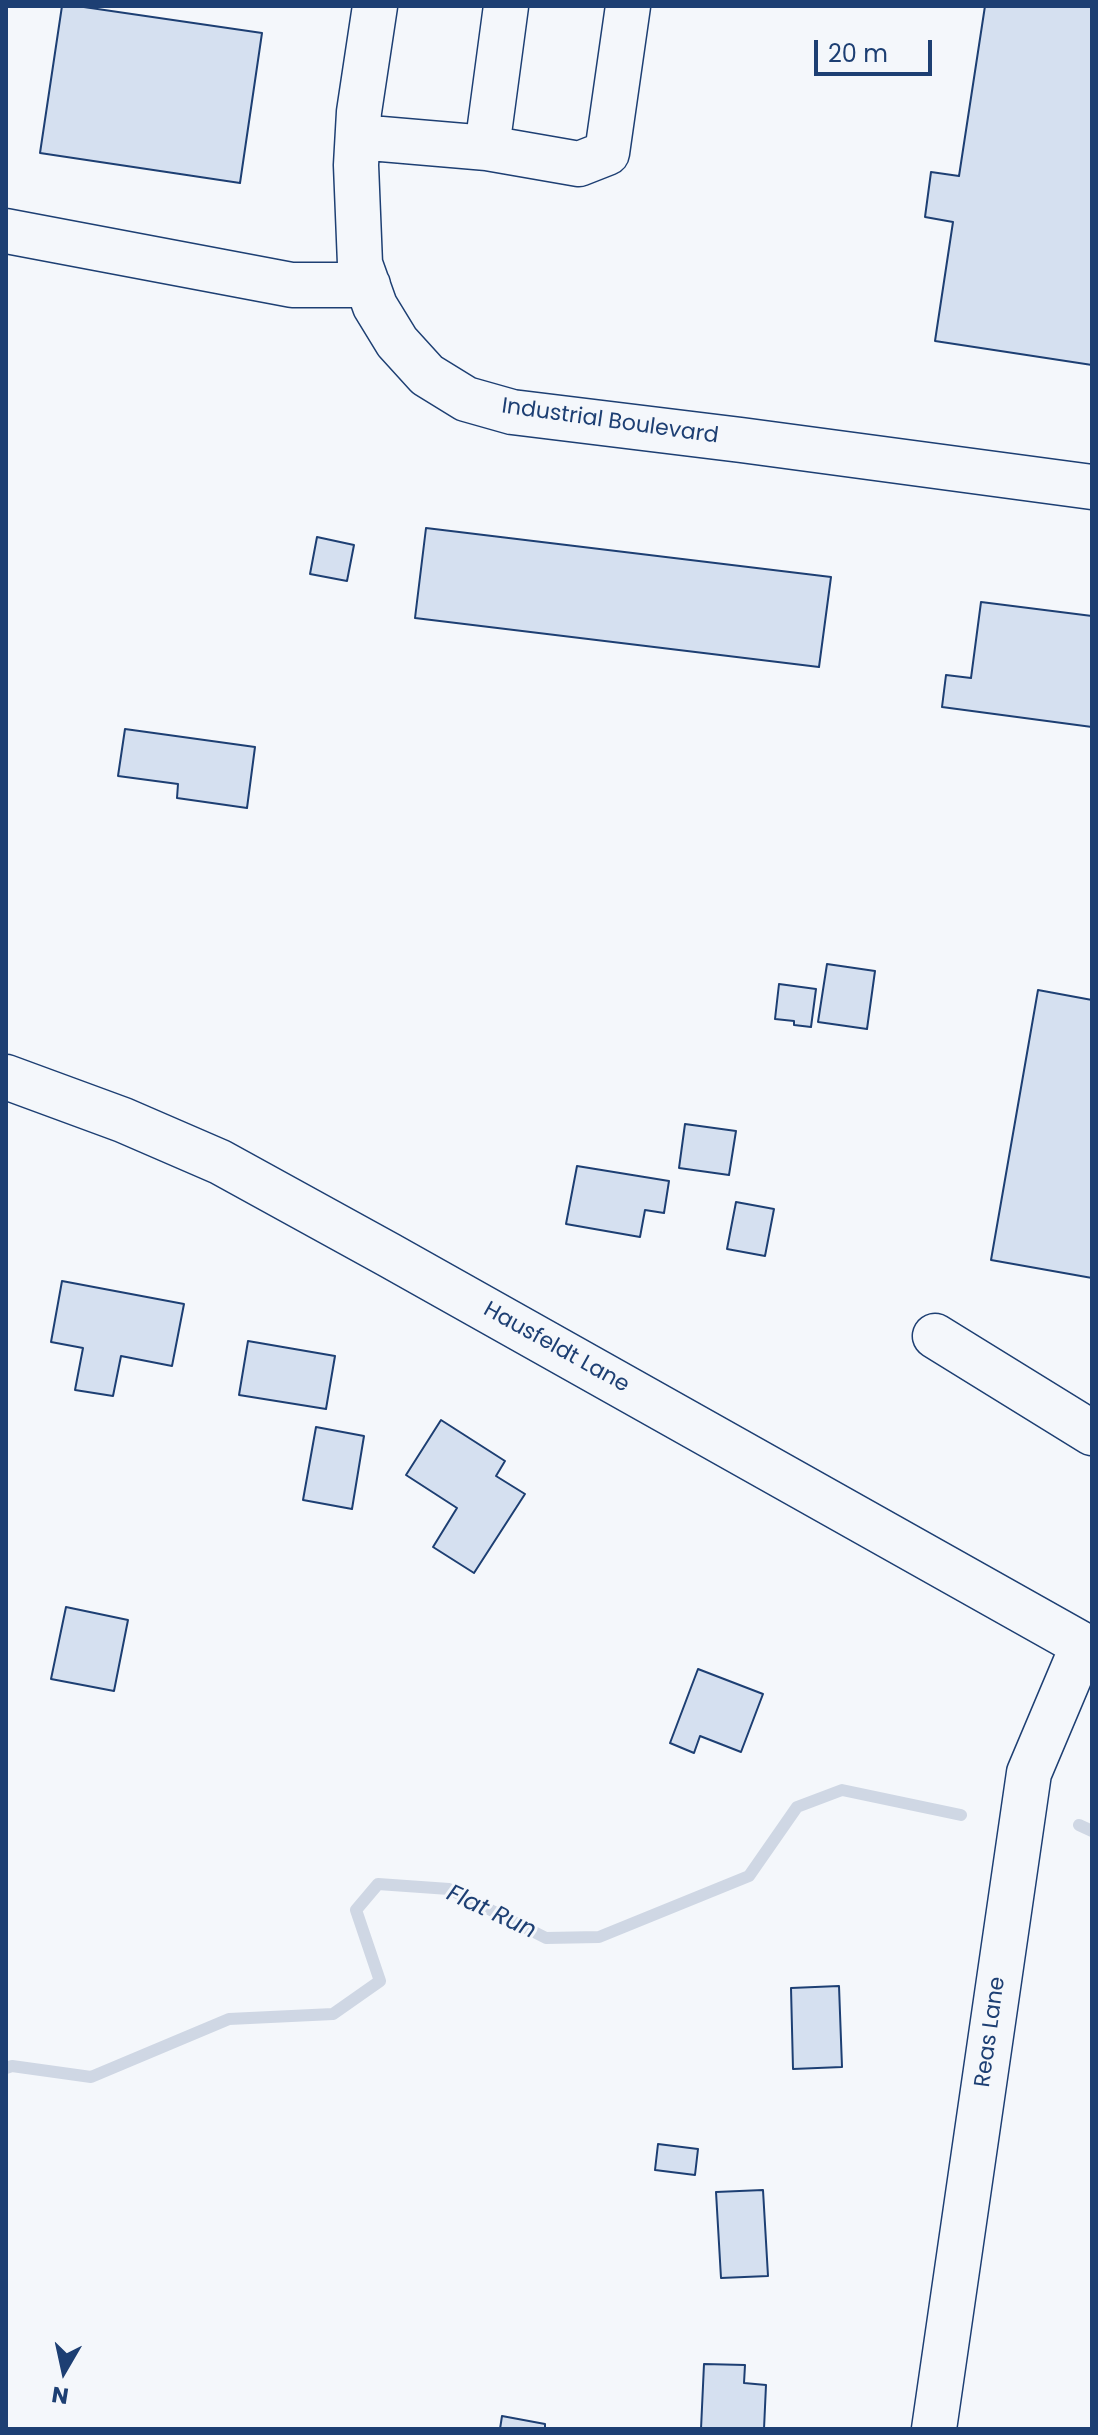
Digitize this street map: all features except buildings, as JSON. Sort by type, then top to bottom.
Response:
[{"type":"street","name":"Industrial Boulevard","points":[[375,6],[359,112],[356,165],[360,264],[375,306],[397,342],[427,375],[466,399],[512,412],[1092,487]]},
{"type":"street","points":[[487,148],[506,6]]},
{"type":"street","points":[[358,137],[487,148],[579,164],[607,153],[628,6]]},
{"type":"street","points":[[6,231],[292,285],[368,285]]},
{"type":"street","name":"Hausfeldt Lane","points":[[6,1077],[123,1120],[220,1162],[1087,1648]]},
{"type":"street","points":[[935,1336],[1092,1433]]},
{"type":"street","name":"Reas Lane","points":[[934,2429],[1029,1773],[1087,1648]]},
{"type":"waterway","name":"Flat Run","points":[[6,2068],[12,2066],[91,2077],[229,2019],[333,2014],[380,1981],[356,1910],[378,1884],[449,1889],[546,1938],[599,1937],[749,1876],[797,1807],[842,1790],[961,1815]]},
{"type":"waterway","name":"Flat Run","points":[[1079,1825],[1092,1831]]}]
